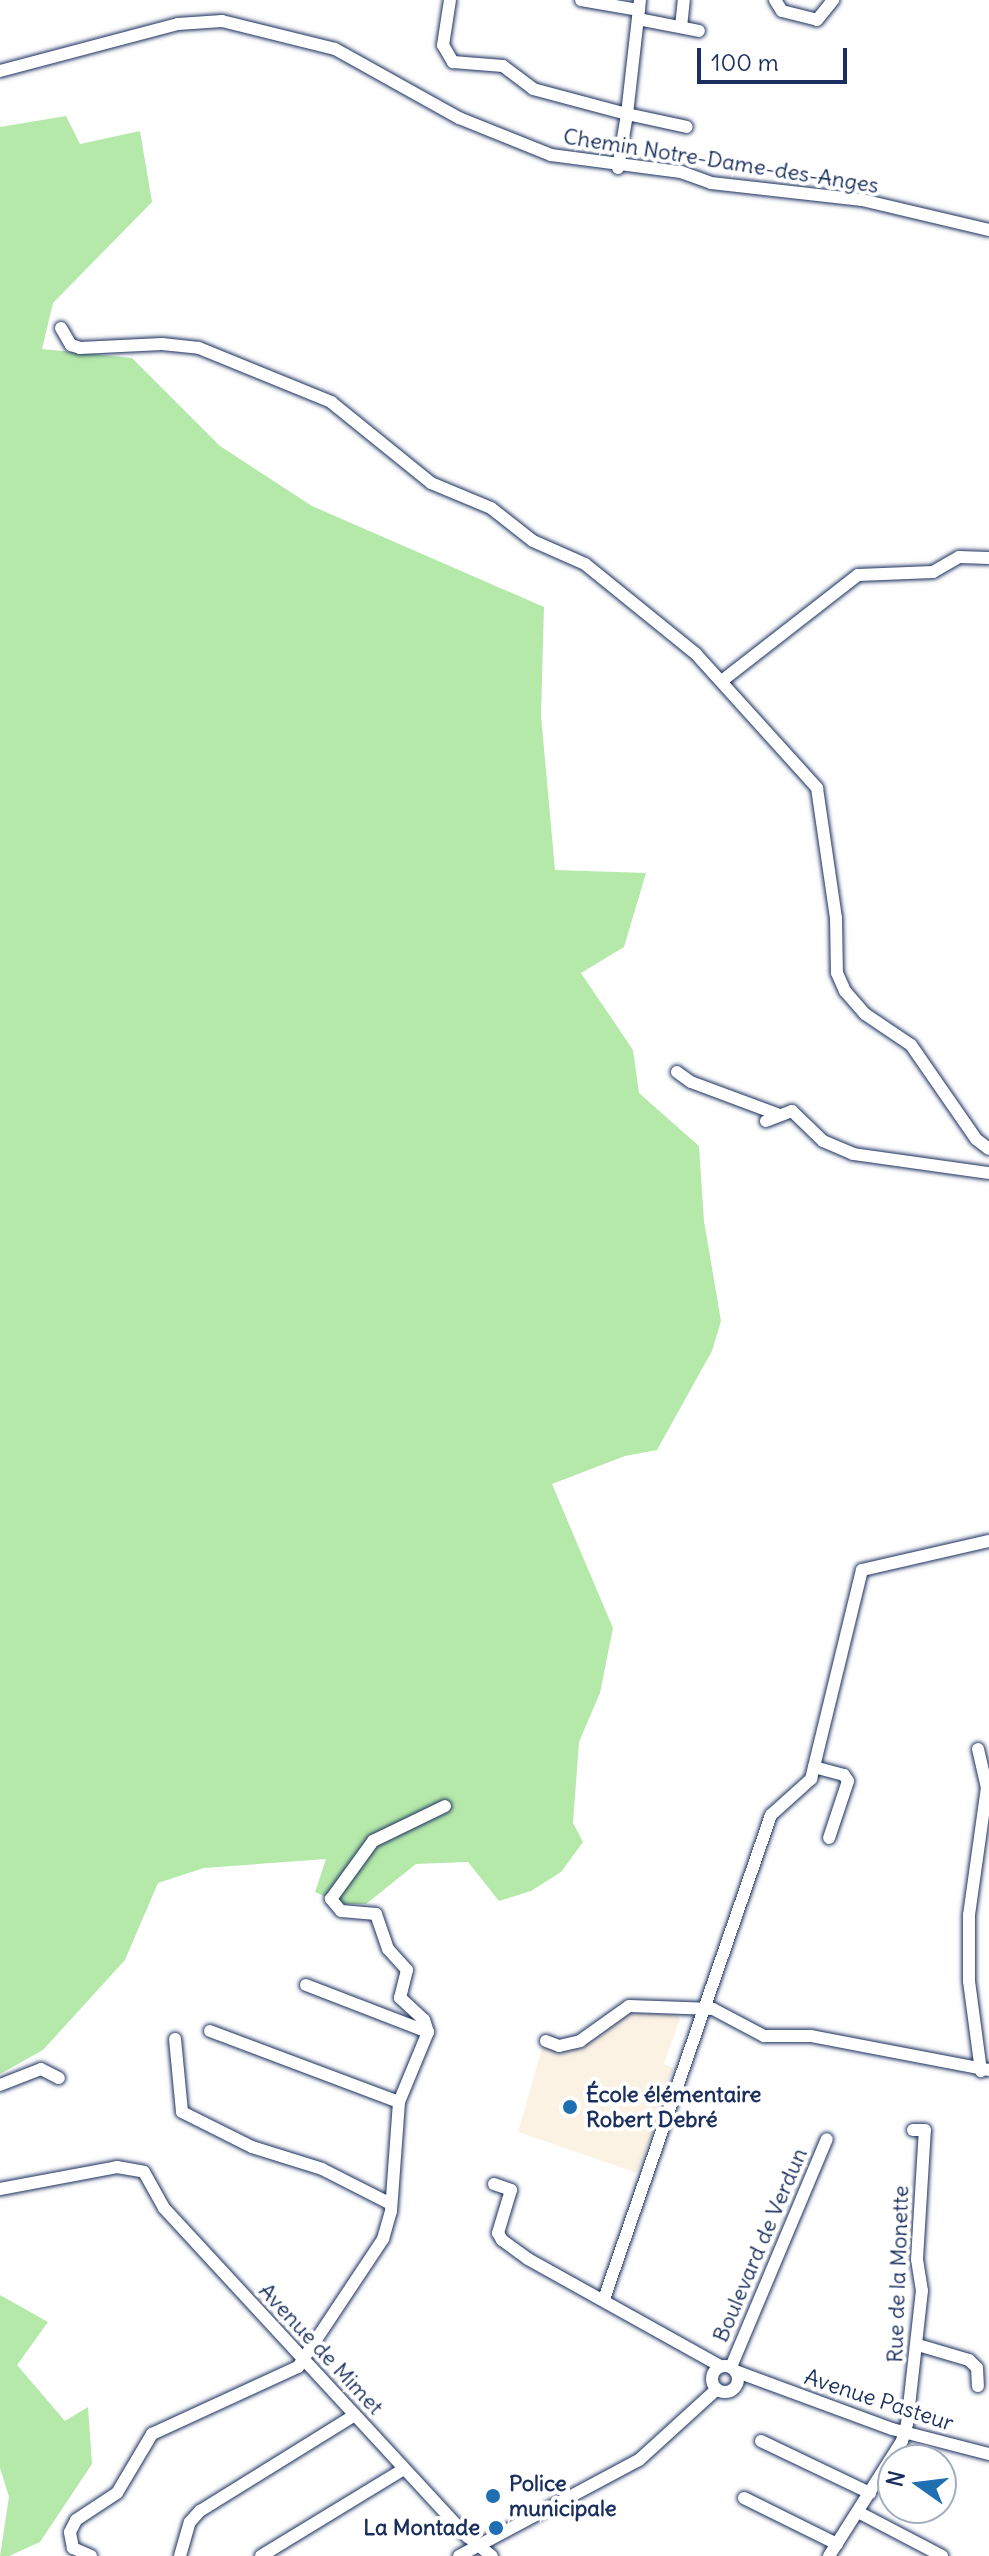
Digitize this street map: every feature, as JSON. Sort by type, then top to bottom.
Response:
[{"type":"street","points":[[450,0],[443,45],[453,62],[503,66],[533,89],[687,127]]},
{"type":"street","points":[[581,0],[639,10],[699,31]]},
{"type":"street","points":[[681,27],[684,0]]},
{"type":"street","points":[[775,0],[782,11],[817,20],[833,0]]},
{"type":"street","points":[[618,168],[639,10]]},
{"type":"street","name":"Chemin Notre-Dame-des-Anges","points":[[0,71],[178,24],[222,21],[314,41],[383,72],[491,133],[551,155],[618,168],[651,168],[711,183],[862,200],[989,230]]},
{"type":"street","points":[[61,328],[76,347],[162,344],[199,348],[331,402],[431,483],[491,508],[533,541],[585,564],[723,680],[822,801],[836,918],[837,973],[845,991],[865,1014],[911,1045],[976,1139],[989,1149]]},
{"type":"street","points":[[723,680],[858,575],[933,572],[959,557],[989,558]]},
{"type":"street","points":[[677,1072],[691,1082],[771,1118],[792,1111],[823,1141],[853,1154],[989,1173]]},
{"type":"street","points":[[604,2299],[707,2012],[771,1815],[804,1788],[814,1767],[862,1570],[989,1541]]},
{"type":"street","points":[[546,2041],[559,2046],[580,2041],[629,2006],[707,2012],[722,2010],[764,2036],[811,2036],[883,2047],[985,2071],[969,1981],[969,1915],[988,1772],[978,1749]]},
{"type":"street","points":[[814,1767],[844,1775],[848,1781],[829,1838]]},
{"type":"street","points":[[91,2556],[73,2548],[69,2539],[76,2520],[117,2493],[152,2434],[298,2367],[383,2239],[391,2204],[399,2102],[428,2032],[424,2020],[400,1998],[407,1970],[388,1949],[376,1914],[341,1911],[331,1899],[373,1841],[445,1806]]},
{"type":"street","points":[[306,1985],[428,2032]]},
{"type":"street","points":[[210,2031],[399,2102]]},
{"type":"street","points":[[175,2039],[182,2112],[252,2147],[322,2169],[391,2204]]},
{"type":"street","points":[[0,2085],[41,2069],[59,2078]]},
{"type":"street","name":"Rue de la Monette","points":[[905,2432],[918,2345],[925,2130],[913,2130]]},
{"type":"street","name":"Boulevard de Verdun","points":[[725,2370],[827,2139]]},
{"type":"street","name":"Avenue de Mimet","points":[[0,2189],[117,2167],[144,2172],[164,2208],[404,2469],[492,2556]]},
{"type":"street","name":"Avenue Pasteur","points":[[494,2184],[511,2190],[499,2236],[528,2259],[604,2299],[725,2370],[905,2432],[989,2454]]},
{"type":"street","points":[[918,2345],[969,2360],[977,2368],[978,2386]]},
{"type":"street","points":[[725,2370],[736,2386]]},
{"type":"street","points":[[459,2556],[639,2460],[717,2389],[725,2370]]},
{"type":"street","name":"Avenue Pasteur","points":[[717,2389],[725,2392],[736,2386],[758,2382]]},
{"type":"street","points":[[180,2556],[190,2522],[200,2511],[355,2415]]},
{"type":"street","points":[[829,2556],[905,2432]]},
{"type":"street","points":[[761,2441],[870,2493]]},
{"type":"street","points":[[261,2556],[404,2469]]},
{"type":"street","points":[[744,2498],[837,2544]]},
{"type":"street","points":[[858,2512],[942,2556]]},
{"type":"shaded area","name":"École élémentaire Robert Debré","points":[[625,2010],[674,2013],[680,2019],[664,2064],[673,2068],[664,2090],[667,2092],[637,2173],[518,2132],[543,2044],[563,2052]]},
{"type":"green space","points":[[66,116],[80,144],[140,131],[152,202],[53,303],[42,349],[132,358],[220,446],[312,506],[544,607],[541,715],[555,870],[646,873],[624,947],[581,973],[633,1050],[639,1093],[699,1146],[704,1221],[721,1321],[712,1351],[657,1450],[625,1456],[552,1484],[613,1628],[600,1693],[579,1742],[573,1823],[583,1842],[561,1872],[531,1891],[499,1901],[468,1862],[416,1864],[366,1904],[342,1904],[315,1892],[326,1859],[204,1868],[158,1883],[125,1960],[43,2050],[0,2074],[0,127]]},
{"type":"green space","points":[[0,2295],[48,2322],[17,2365],[65,2421],[88,2407],[92,2464],[40,2542],[9,2556],[0,2556],[9,2497],[0,2468]]},
{"type":"place","name":"École élémentaire Robert Debré","points":[[570,2107]]},
{"type":"place","name":"Police municipale","points":[[493,2496]]},
{"type":"place","name":"La Montade","points":[[496,2528]]}]
